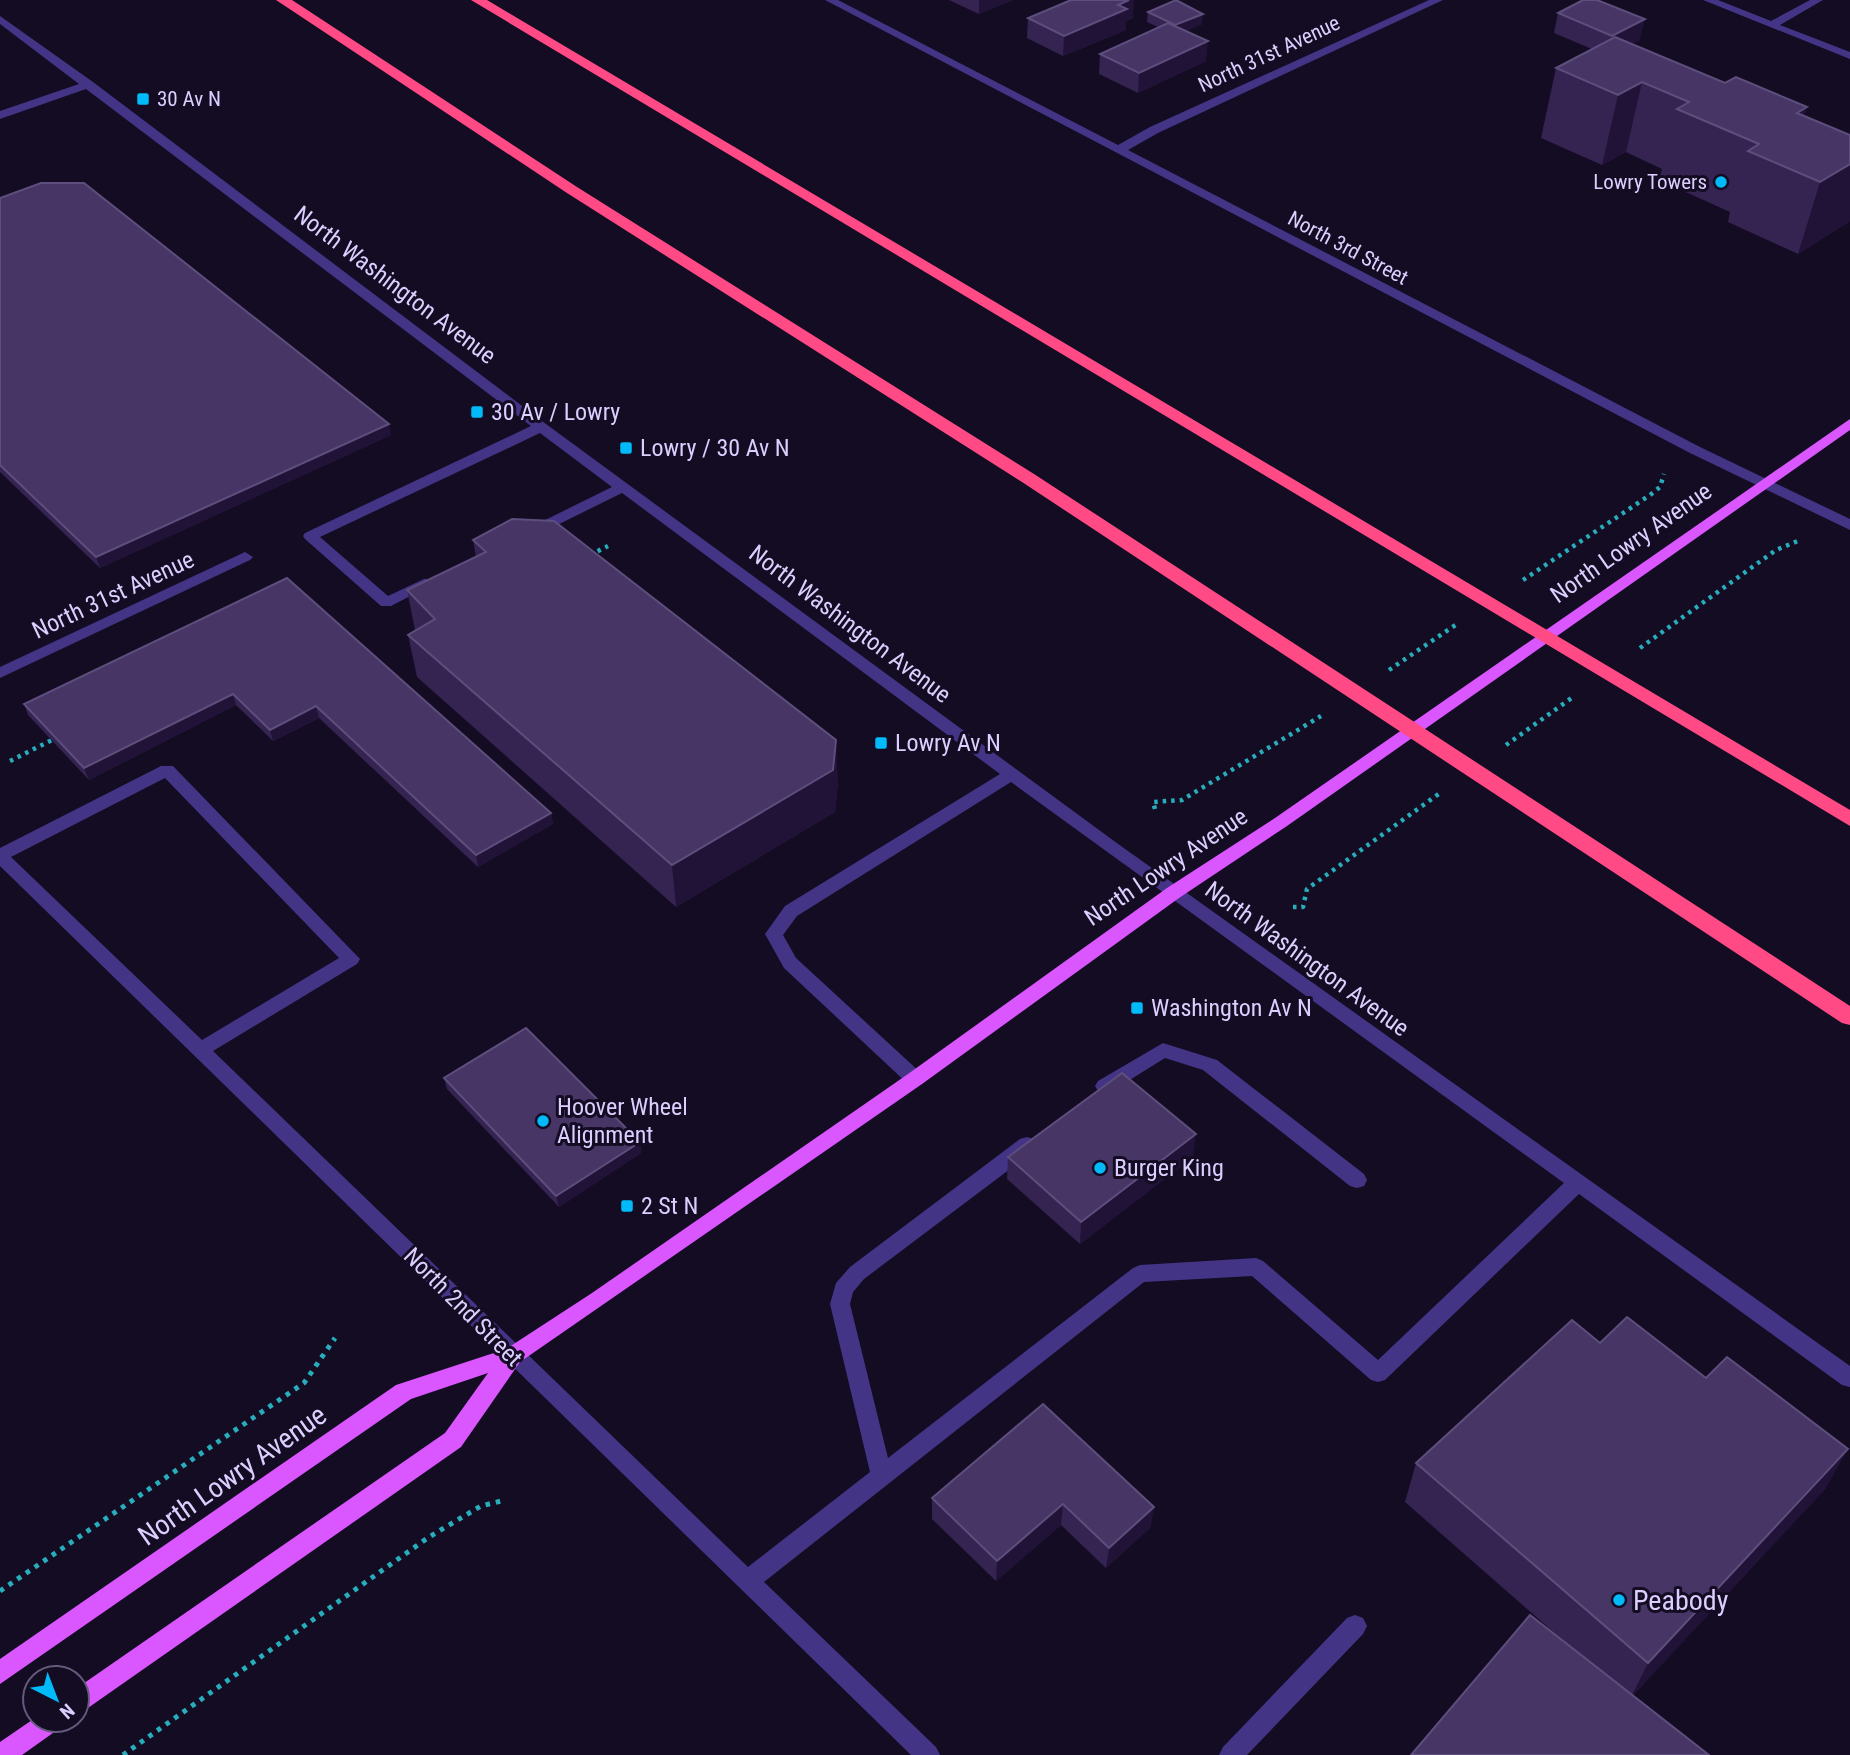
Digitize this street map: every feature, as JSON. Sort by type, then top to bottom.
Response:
[{"type":"highway","points":[[283,0],[572,190],[1028,478],[1850,1017]]},
{"type":"highway","points":[[478,0],[1850,819]]},
{"type":"main road","name":"North Lowry Avenue","points":[[0,1673],[404,1392],[513,1356],[599,1300],[915,1079],[1173,893],[1281,822],[1850,423]]},
{"type":"main road","name":"North Lowry Avenue","points":[[91,1692],[453,1440],[513,1356]]},
{"type":"main road","points":[[2,1755],[32,1734]]},
{"type":"street","name":"North 3rd Street","points":[[830,0],[1695,450],[1850,525]]},
{"type":"street","name":"North 31st Avenue","points":[[1119,150],[1154,130],[1437,0]]},
{"type":"street","points":[[1708,0],[1850,56]]},
{"type":"street","points":[[1771,25],[1818,0]]},
{"type":"street","name":"North Washington Avenue","points":[[0,19],[541,427],[1173,893],[1850,1378]]},
{"type":"street","points":[[0,115],[89,84]]},
{"type":"street","points":[[446,574],[386,603],[310,536],[541,427]]},
{"type":"street","points":[[519,538],[623,487]]},
{"type":"street","name":"North 31st Avenue","points":[[0,673],[245,557]]},
{"type":"street","points":[[0,856],[167,770],[351,959],[199,1051]]},
{"type":"street","points":[[915,1079],[790,963],[775,934],[791,911],[1012,774]]},
{"type":"street","name":"North 2nd Street","points":[[0,856],[513,1356],[928,1755]]},
{"type":"street","points":[[1091,1097],[1124,1072],[1163,1050],[1210,1065],[1357,1180]]},
{"type":"street","points":[[882,1476],[840,1304],[843,1289],[858,1273],[1046,1130]]},
{"type":"street","points":[[748,1581],[1140,1274],[1256,1266],[1378,1373],[1578,1182]]},
{"type":"street","points":[[1231,1755],[1355,1626]]},
{"type":"path","points":[[1650,495],[1660,486],[1666,470]]},
{"type":"path","points":[[1776,550],[1804,539],[1801,532]]},
{"type":"path","points":[[588,557],[608,546]]},
{"type":"path","points":[[10,761],[52,740]]},
{"type":"path","points":[[1155,809],[1153,802],[1182,800],[1277,745]]},
{"type":"path","points":[[1293,907],[1303,907],[1307,889],[1395,826]]},
{"type":"path","points":[[0,1591],[303,1383],[335,1338]]},
{"type":"path","points":[[123,1755],[429,1537],[481,1506],[505,1500]]},
{"type":"building","points":[[1071,0],[1129,0],[1118,5],[1127,9],[1064,36],[1028,18]]},
{"type":"building","points":[[1176,0],[1203,14],[1175,25],[1148,12]]},
{"type":"building","points":[[1583,0],[1597,0],[1645,19],[1612,36],[1558,13]]},
{"type":"building","points":[[1168,23],[1208,41],[1139,73],[1100,54]]},
{"type":"building","points":[[1615,37],[1725,83],[1736,77],[1807,107],[1797,113],[1850,135],[1850,164],[1820,182],[1748,151],[1759,144],[1677,109],[1689,102],[1642,82],[1618,95],[1556,68]]},
{"type":"building","points":[[41,183],[84,183],[389,424],[96,557],[0,465],[0,198]]},
{"type":"building","points":[[512,519],[554,521],[836,740],[833,770],[672,865],[408,635],[435,619],[407,590],[486,552],[473,540]]},
{"type":"building","points":[[287,578],[551,813],[476,855],[316,706],[270,730],[233,694],[84,768],[24,704]]},
{"type":"building","name":"Hoover Wheel Alignment","points":[[526,1028],[640,1142],[556,1196],[444,1078]]},
{"type":"building","name":"Burger King","points":[[1122,1073],[1196,1134],[1081,1222],[1008,1157]]},
{"type":"building","name":"Peabody","points":[[1627,1317],[1706,1378],[1727,1357],[1848,1449],[1648,1663],[1416,1463],[1572,1320],[1600,1343]]},
{"type":"building","points":[[1043,1404],[1154,1507],[1109,1548],[1063,1504],[997,1561],[932,1498]]},
{"type":"building","points":[[1530,1615],[1709,1755],[1411,1755]]},
{"type":"place","name":"30 Av N","points":[[143,99]]},
{"type":"place","name":"Lowry Towers","points":[[1721,182]]},
{"type":"place","name":"30 Av / Lowry","points":[[477,412]]},
{"type":"place","name":"Lowry / 30 Av N","points":[[626,448]]},
{"type":"place","name":"Lowry Av N","points":[[881,743]]},
{"type":"place","name":"Washington Av N","points":[[1137,1008]]},
{"type":"place","name":"Hoover Wheel Alignment","points":[[543,1121]]},
{"type":"place","name":"Burger King","points":[[1100,1168]]},
{"type":"place","name":"2 St N","points":[[627,1206]]},
{"type":"place","name":"Peabody","points":[[1619,1600]]}]
